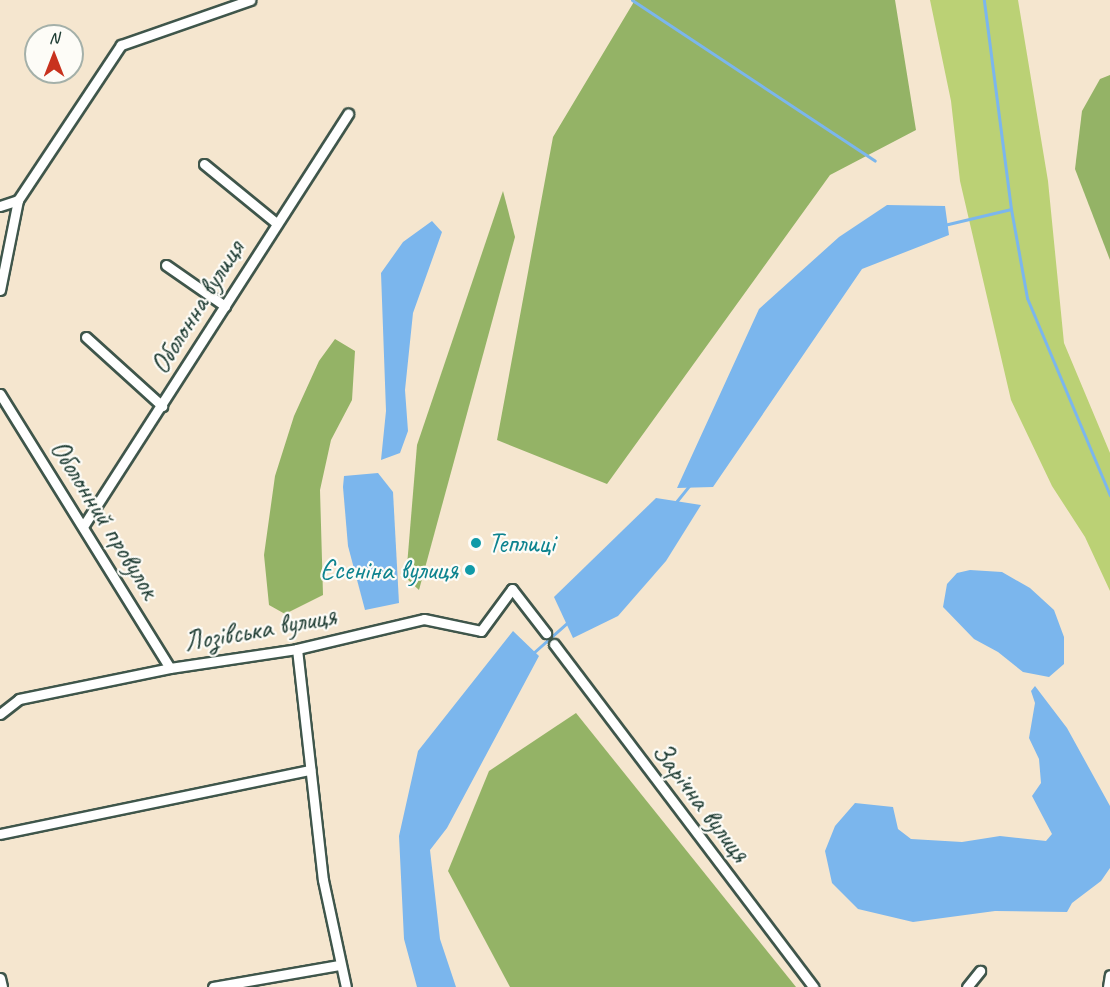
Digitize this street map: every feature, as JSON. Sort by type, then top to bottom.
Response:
[{"type":"street","points":[[0,290],[18,200],[122,45],[250,0]]},
{"type":"street","name":"Оболонна вулиця","points":[[84,525],[162,406],[275,222],[348,113]]},
{"type":"street","points":[[204,164],[275,222]]},
{"type":"street","points":[[0,206],[18,200]]},
{"type":"street","points":[[166,265],[225,306]]},
{"type":"street","points":[[86,337],[162,406]]},
{"type":"street","name":"Оболонний провулок","points":[[0,394],[84,525],[170,668]]},
{"type":"street","name":"Лозівська вулиця","points":[[0,714],[19,699],[170,668],[297,649],[424,619],[481,631],[512,589],[546,633]]},
{"type":"street","name":"Зарічна вулиця","points":[[554,644],[813,987]]},
{"type":"street","points":[[297,649],[310,770],[339,965],[346,987]]},
{"type":"street","points":[[0,834],[310,770]]},
{"type":"street","points":[[213,987],[339,965]]},
{"type":"street","points":[[967,987],[980,970]]},
{"type":"street","points":[[1108,987],[1110,975]]},
{"type":"street","points":[[0,978],[2,987]]},
{"type":"green space","points":[[635,0],[895,0],[916,130],[830,175],[607,484],[497,440],[553,137]]},
{"type":"green space","points":[[930,0],[1018,0],[1048,181],[1064,343],[1110,453],[1110,591],[1085,537],[1052,486],[1011,400],[960,181],[951,101]]},
{"type":"green space","points":[[1110,75],[1110,260],[1075,169],[1082,111],[1100,79]]},
{"type":"green space","points":[[503,191],[515,237],[419,590],[406,578],[417,445]]},
{"type":"green space","points":[[335,339],[355,351],[352,400],[331,440],[320,490],[323,595],[285,614],[269,605],[264,555],[275,476],[294,416],[319,361]]},
{"type":"green space","points":[[576,713],[796,987],[510,987],[448,871],[489,771]]},
{"type":"water","points":[[887,205],[945,206],[949,235],[862,269],[713,487],[677,488],[759,309],[839,237]]},
{"type":"water","points":[[432,221],[442,232],[413,313],[405,390],[408,431],[400,453],[381,460],[386,411],[381,273],[403,242]]},
{"type":"water","points":[[378,473],[393,492],[399,603],[365,610],[348,546],[344,476]]},
{"type":"water","points":[[656,498],[701,505],[666,561],[618,616],[573,638],[554,597]]},
{"type":"water","points":[[970,570],[1002,572],[1030,588],[1054,610],[1064,637],[1064,664],[1049,677],[1023,672],[998,652],[974,639],[943,607],[947,584],[957,573]]},
{"type":"water","points":[[513,631],[539,656],[447,828],[430,850],[440,939],[456,987],[417,987],[404,939],[399,836],[418,751]]},
{"type":"water","points":[[1035,686],[1067,728],[1110,806],[1110,868],[1101,881],[1072,903],[1067,912],[995,911],[913,922],[858,909],[832,883],[825,851],[835,826],[855,803],[893,807],[898,829],[911,839],[962,842],[1000,836],[1046,841],[1052,834],[1032,796],[1041,783],[1039,759],[1029,738],[1035,703],[1031,691]]},
{"type":"waterway","points":[[632,0],[875,161]]},
{"type":"waterway","points":[[944,225],[1011,209],[984,0]]},
{"type":"waterway","points":[[1011,209],[1027,298],[1110,495]]},
{"type":"waterway","points":[[676,502],[689,486]]},
{"type":"waterway","points":[[532,654],[568,622]]},
{"type":"place","name":"Теплиці","points":[[476,543]]},
{"type":"place","name":"Єсеніна вулиця","points":[[470,570]]}]
